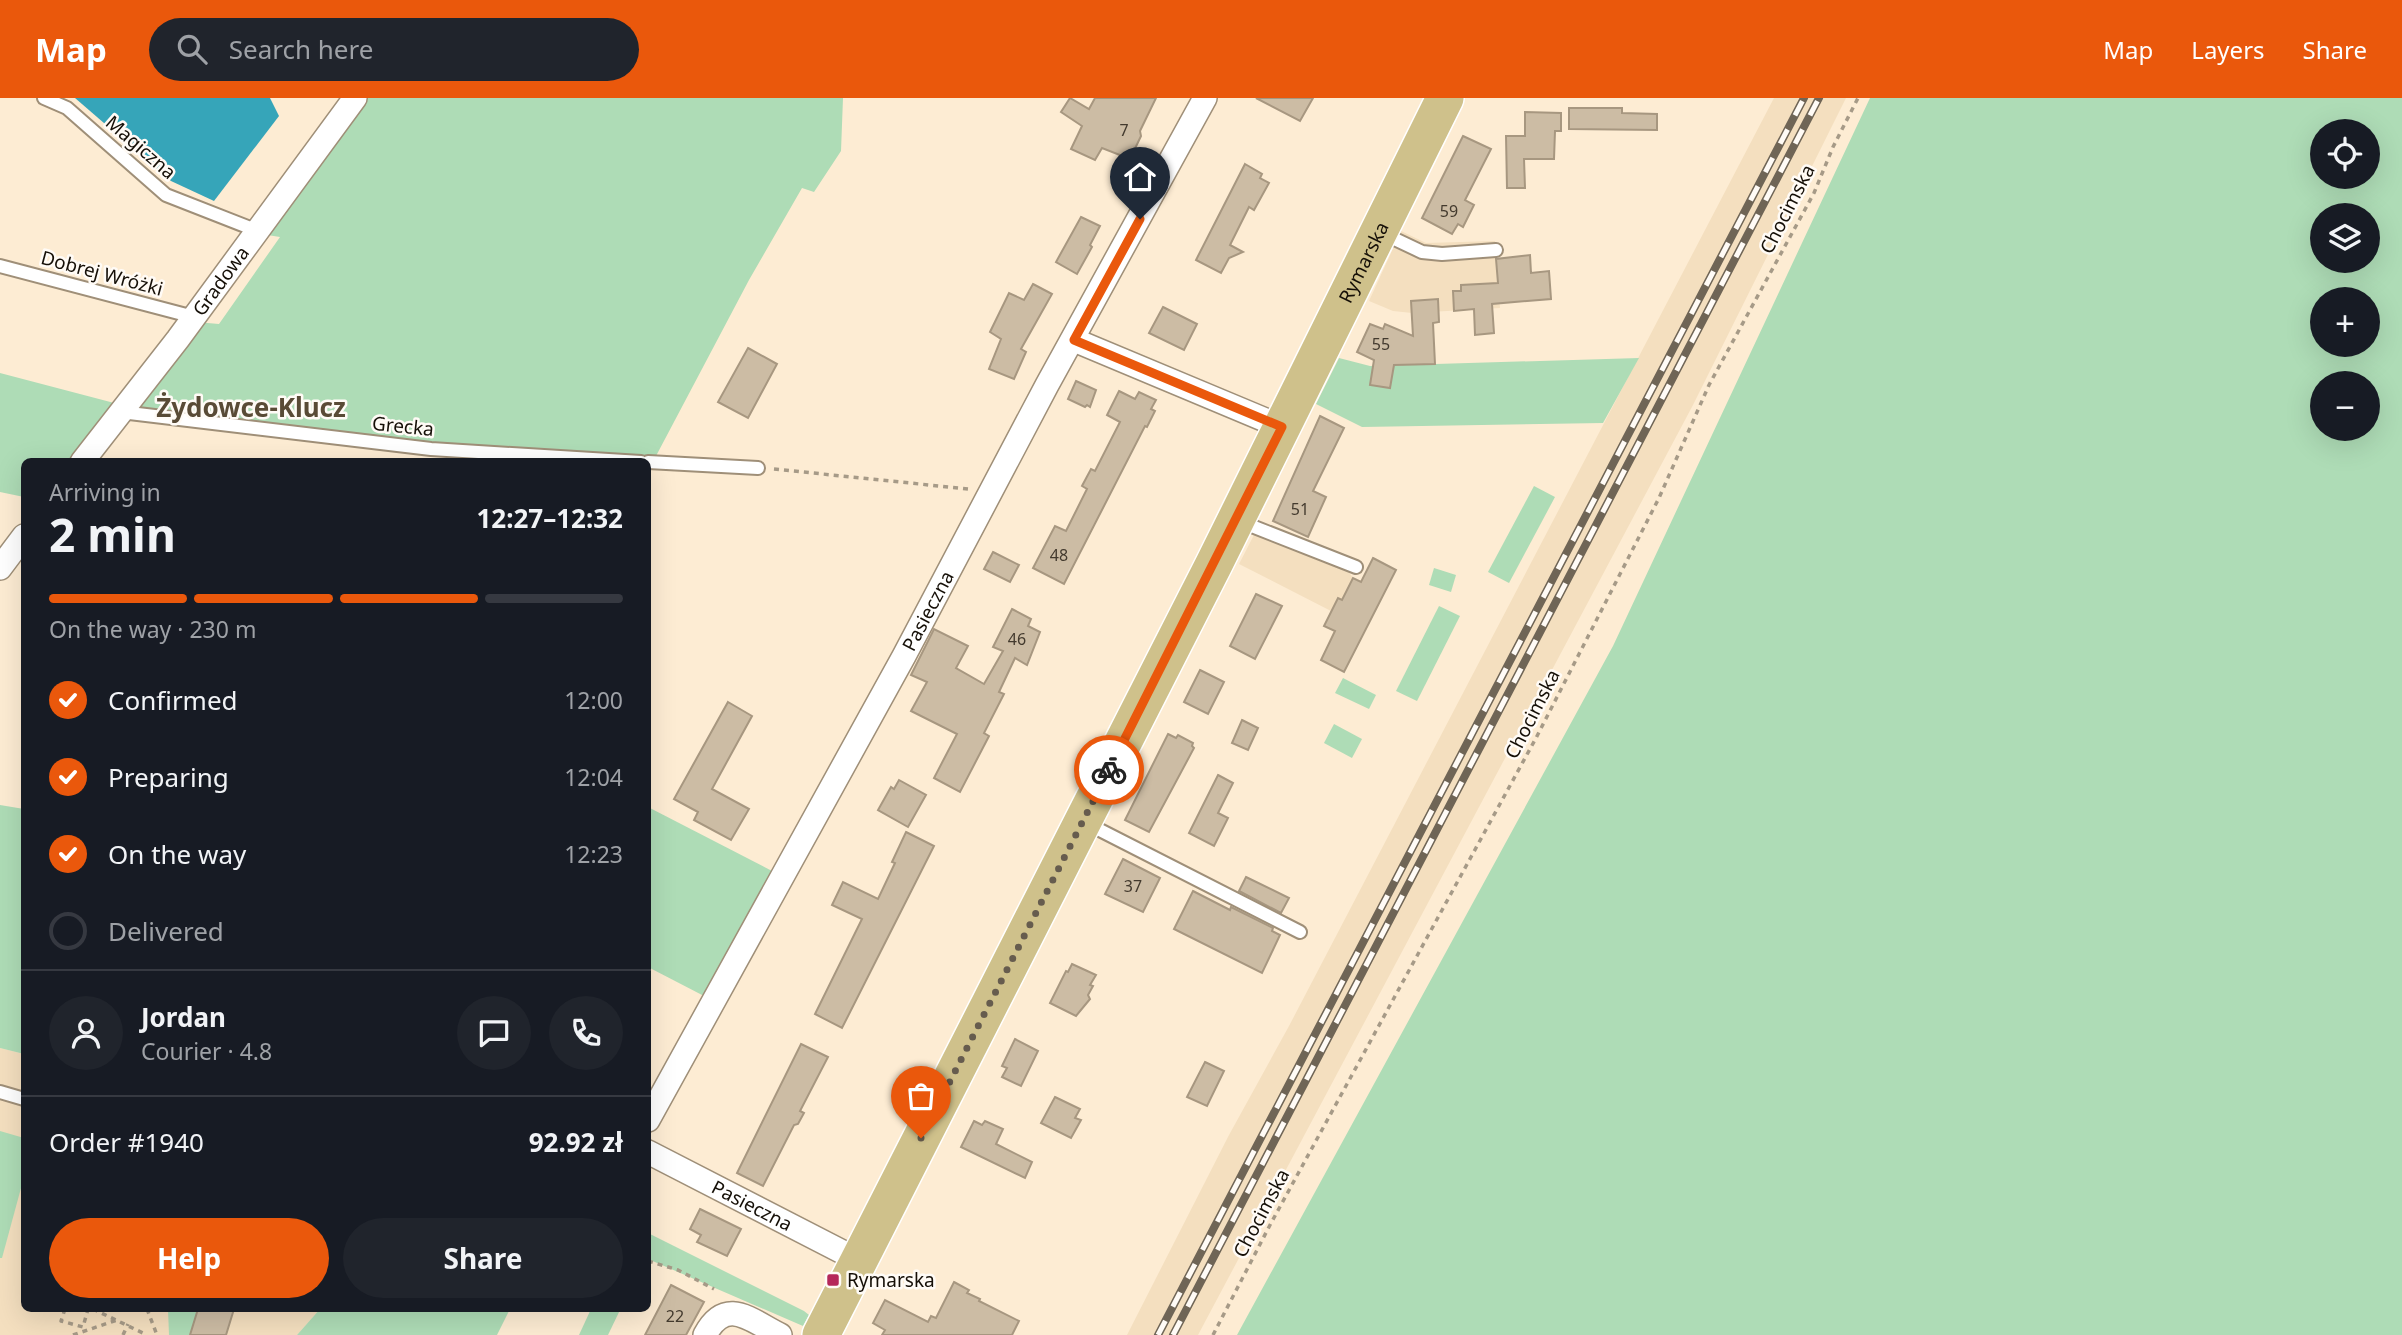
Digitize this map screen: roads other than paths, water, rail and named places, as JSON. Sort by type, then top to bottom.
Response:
[{"type":"main road","name":"Rymarska","points":[[821,1335],[1083,822],[1445,98]]},
{"type":"street","name":"Gradowa","points":[[85,458],[194,317],[355,98]]},
{"type":"street","name":"Pasieczna","points":[[651,1115],[904,656],[1047,385],[1205,98]]},
{"type":"street","points":[[1074,340],[1282,427]]},
{"type":"street","points":[[0,568],[21,540]]},
{"type":"street","name":"Pasieczna","points":[[651,1154],[858,1260]]},
{"type":"street","points":[[705,1335],[716,1318],[726,1313],[740,1315],[780,1335]]},
{"type":"lane","name":"Magiczna","points":[[44,98],[67,108],[166,195],[258,231]]},
{"type":"lane","points":[[1378,232],[1422,252],[1442,254],[1496,250]]},
{"type":"lane","name":"Dobrej Wróżki","points":[[0,266],[194,317]]},
{"type":"lane","name":"Grecka","points":[[121,412],[431,449],[576,458]]},
{"type":"lane","points":[[651,462],[758,468]]},
{"type":"lane","points":[[1235,520],[1356,567]]},
{"type":"lane","points":[[1083,822],[1300,932]]},
{"type":"lane","points":[[0,1092],[21,1098]]},
{"type":"water","points":[[75,98],[270,98],[279,116],[214,201],[171,181]]},
{"type":"railway","points":[[1158,1335],[1804,98]]},
{"type":"railway","points":[[1173,1335],[1819,98]]},
{"type":"place","name":"Rymarska","points":[[833,1280]]},
{"type":"district","name":"Żydowce-Klucz","points":[[251,407]]}]
